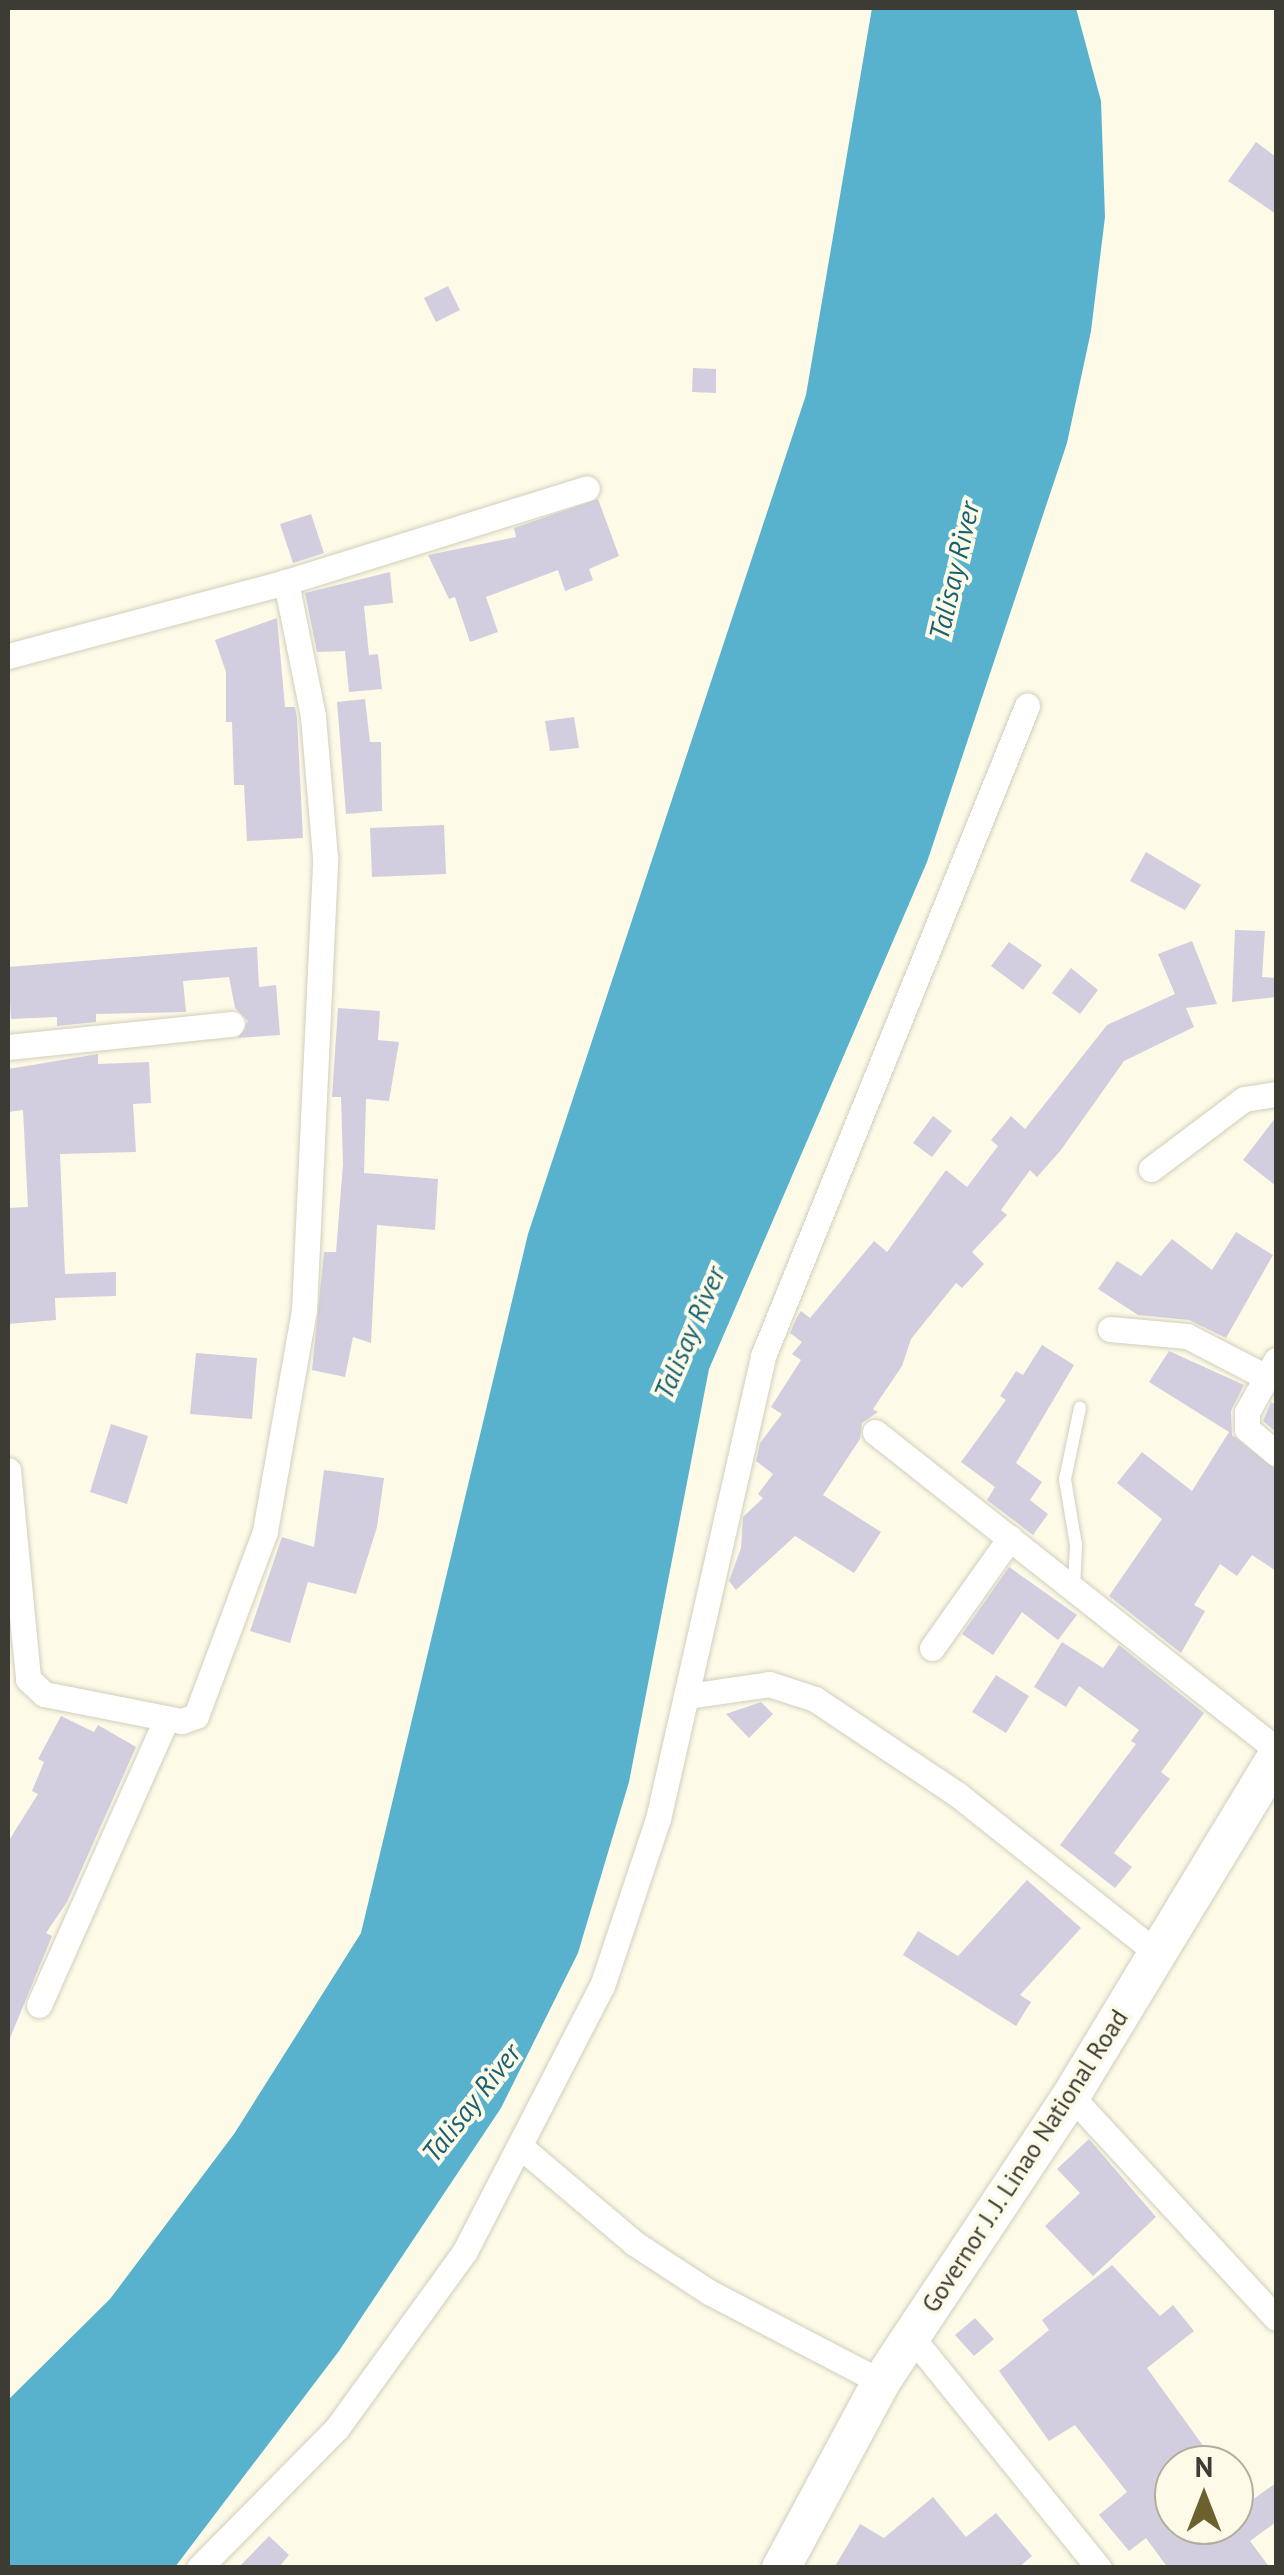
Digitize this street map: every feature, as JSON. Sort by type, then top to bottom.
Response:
[{"type":"main road","name":"Governor J. J. Linao National Road","points":[[783,2567],[881,2382],[1070,2096],[1276,1758]]},
{"type":"street","points":[[8,656],[286,582],[587,488]]},
{"type":"street","points":[[8,1470],[28,1679],[44,1694],[167,1718],[196,1716],[206,1703],[260,1548],[282,1460],[304,1310],[326,857],[312,716],[286,582]]},
{"type":"street","points":[[199,2568],[337,2428],[465,2251],[602,1986],[628,1917],[688,1696],[712,1562],[763,1356],[1027,706]]},
{"type":"street","points":[[8,1047],[232,1024]]},
{"type":"street","points":[[1151,1170],[1244,1099],[1276,1094]]},
{"type":"street","points":[[1110,1329],[1187,1336],[1271,1369],[1246,1412],[1246,1429],[1276,1453]]},
{"type":"street","points":[[874,1432],[1276,1749]]},
{"type":"street","points":[[932,1648],[1010,1538]]},
{"type":"street","points":[[688,1696],[768,1684],[815,1699],[956,1794],[1158,1954]]},
{"type":"street","points":[[39,2006],[167,1718]]},
{"type":"street","points":[[1070,2096],[1276,2318]]},
{"type":"street","points":[[521,2147],[664,2263],[770,2329],[881,2382]]},
{"type":"street","points":[[911,2336],[1099,2568]]},
{"type":"lane","points":[[1074,1589],[1076,1545],[1065,1478],[1080,1408]]},
{"type":"water","name":"Talisay River","points":[[872,8],[1076,8],[1101,101],[1105,217],[1091,331],[1067,443],[927,862],[709,1369],[629,1782],[578,1953],[501,2108],[339,2351],[175,2567],[8,2567],[8,2400],[110,2299],[234,2134],[361,1933],[528,1234],[806,395]]},
{"type":"building","points":[[1256,142],[1276,157],[1276,214],[1228,181]]},
{"type":"building","points":[[448,286],[460,310],[436,322],[424,298]]},
{"type":"building","points":[[693,368],[716,369],[716,393],[692,392]]},
{"type":"building","points":[[598,499],[619,556],[589,569],[593,580],[565,591],[558,570],[486,597],[498,632],[470,642],[455,597],[449,599],[428,555],[516,537],[514,528]]},
{"type":"building","points":[[311,514],[324,553],[293,563],[280,524]]},
{"type":"building","points":[[390,572],[393,603],[364,606],[369,655],[378,654],[382,689],[349,692],[345,651],[317,652],[305,593]]},
{"type":"building","points":[[277,618],[285,707],[295,707],[297,718],[303,838],[247,841],[244,785],[234,785],[232,722],[226,722],[226,672],[215,640]]},
{"type":"building","points":[[365,699],[370,742],[381,742],[382,811],[346,814],[337,702]]},
{"type":"building","points":[[574,717],[579,748],[550,751],[545,721]]},
{"type":"building","points":[[444,825],[446,874],[372,877],[370,828]]},
{"type":"building","points":[[1146,852],[1201,885],[1185,910],[1130,881]]},
{"type":"building","points":[[1235,930],[1265,931],[1262,977],[1276,978],[1276,997],[1232,1002]]},
{"type":"building","points":[[1192,941],[1217,1004],[1186,1008],[1194,1027],[1124,1061],[1061,1150],[1037,1177],[1030,1170],[1001,1210],[1007,1215],[972,1252],[984,1264],[962,1288],[956,1283],[911,1339],[902,1366],[873,1409],[878,1412],[862,1423],[860,1439],[823,1495],[881,1532],[854,1573],[795,1536],[736,1590],[729,1581],[741,1548],[743,1517],[763,1498],[758,1494],[773,1474],[756,1461],[760,1443],[782,1414],[771,1407],[801,1360],[792,1354],[802,1342],[790,1333],[801,1311],[810,1318],[874,1241],[887,1252],[946,1170],[967,1187],[998,1146],[991,1140],[1011,1116],[1025,1129],[1107,1025],[1175,994],[1158,954]]},
{"type":"building","points":[[1009,942],[1042,965],[1023,990],[991,966]]},
{"type":"building","points":[[257,947],[259,987],[276,985],[280,1035],[238,1038],[248,1021],[235,1008],[229,977],[183,981],[186,1012],[96,1014],[96,1022],[57,1026],[57,1017],[11,1019],[8,967]]},
{"type":"building","points":[[1071,968],[1098,990],[1080,1014],[1052,993]]},
{"type":"building","points":[[338,1008],[380,1011],[378,1040],[399,1042],[389,1101],[366,1099],[364,1173],[438,1179],[435,1230],[377,1225],[371,1343],[353,1337],[345,1377],[312,1370],[324,1252],[336,1252],[343,1164],[341,1097],[332,1097]]},
{"type":"building","points":[[98,1054],[98,1064],[149,1062],[151,1103],[133,1104],[136,1152],[60,1154],[65,1274],[116,1272],[116,1296],[55,1298],[56,1320],[8,1324],[8,1208],[28,1207],[23,1110],[8,1112],[8,1069]]},
{"type":"building","points":[[933,1116],[952,1131],[932,1157],[913,1143]]},
{"type":"building","points":[[1276,1117],[1276,1186],[1243,1160]]},
{"type":"building","points":[[1236,1232],[1273,1255],[1226,1338],[1189,1320],[1138,1315],[1098,1289],[1117,1261],[1141,1276],[1172,1239],[1212,1270]]},
{"type":"building","points":[[1042,1345],[1074,1365],[1016,1463],[1042,1482],[1030,1500],[1048,1514],[1033,1535],[987,1500],[995,1487],[961,1462],[1006,1400],[1000,1396],[1016,1371],[1023,1375]]},
{"type":"building","points":[[1169,1351],[1244,1385],[1231,1411],[1232,1435],[1276,1469],[1276,1571],[1252,1555],[1237,1576],[1220,1564],[1194,1605],[1205,1611],[1181,1653],[1109,1596],[1162,1519],[1117,1483],[1142,1452],[1192,1491],[1229,1432],[1149,1382]]},
{"type":"building","points":[[196,1353],[257,1358],[252,1419],[190,1414]]},
{"type":"building","points":[[1271,1402],[1276,1405],[1276,1432],[1263,1421]]},
{"type":"building","points":[[111,1424],[148,1436],[127,1504],[90,1492]]},
{"type":"building","points":[[324,1470],[384,1478],[377,1527],[356,1594],[308,1582],[290,1643],[250,1631],[282,1537],[314,1547]]},
{"type":"building","points":[[1009,1567],[1077,1615],[1058,1640],[1022,1612],[993,1655],[962,1634]]},
{"type":"building","points":[[1062,1642],[1103,1668],[1119,1645],[1204,1713],[1161,1772],[1170,1779],[1114,1853],[1132,1867],[1115,1888],[1060,1845],[1136,1744],[1131,1741],[1139,1730],[1079,1686],[1066,1707],[1034,1687]]},
{"type":"building","points":[[996,1675],[1029,1696],[1006,1733],[972,1712]]},
{"type":"building","points":[[761,1702],[773,1714],[749,1738],[726,1714]]},
{"type":"building","points":[[61,1716],[94,1732],[98,1725],[136,1747],[67,1902],[46,1933],[52,1936],[8,2043],[8,1842],[38,1794],[32,1791],[44,1762],[38,1759]]},
{"type":"building","points":[[1027,1880],[1081,1928],[1020,1995],[1031,2002],[1016,2026],[903,1955],[918,1931],[958,1956]]},
{"type":"building","points":[[1089,2139],[1156,2217],[1093,2276],[1045,2226],[1080,2193],[1057,2169]]},
{"type":"building","points":[[1112,2265],[1160,2316],[1173,2305],[1194,2331],[1147,2368],[1203,2445],[1154,2445],[1154,2545],[1253,2545],[1270,2568],[1168,2568],[1146,2538],[1129,2551],[1099,2515],[1127,2492],[1075,2425],[1049,2441],[999,2371],[1049,2330],[1042,2320]]},
{"type":"building","points":[[975,2318],[994,2339],[974,2356],[955,2335]]},
{"type":"building","points":[[1276,2483],[1276,2522],[1254,2538],[1254,2499]]},
{"type":"building","points":[[933,2497],[966,2537],[996,2513],[1032,2556],[1018,2568],[834,2568],[860,2524],[884,2538]]},
{"type":"building","points":[[269,2536],[289,2555],[278,2568],[238,2568]]}]
